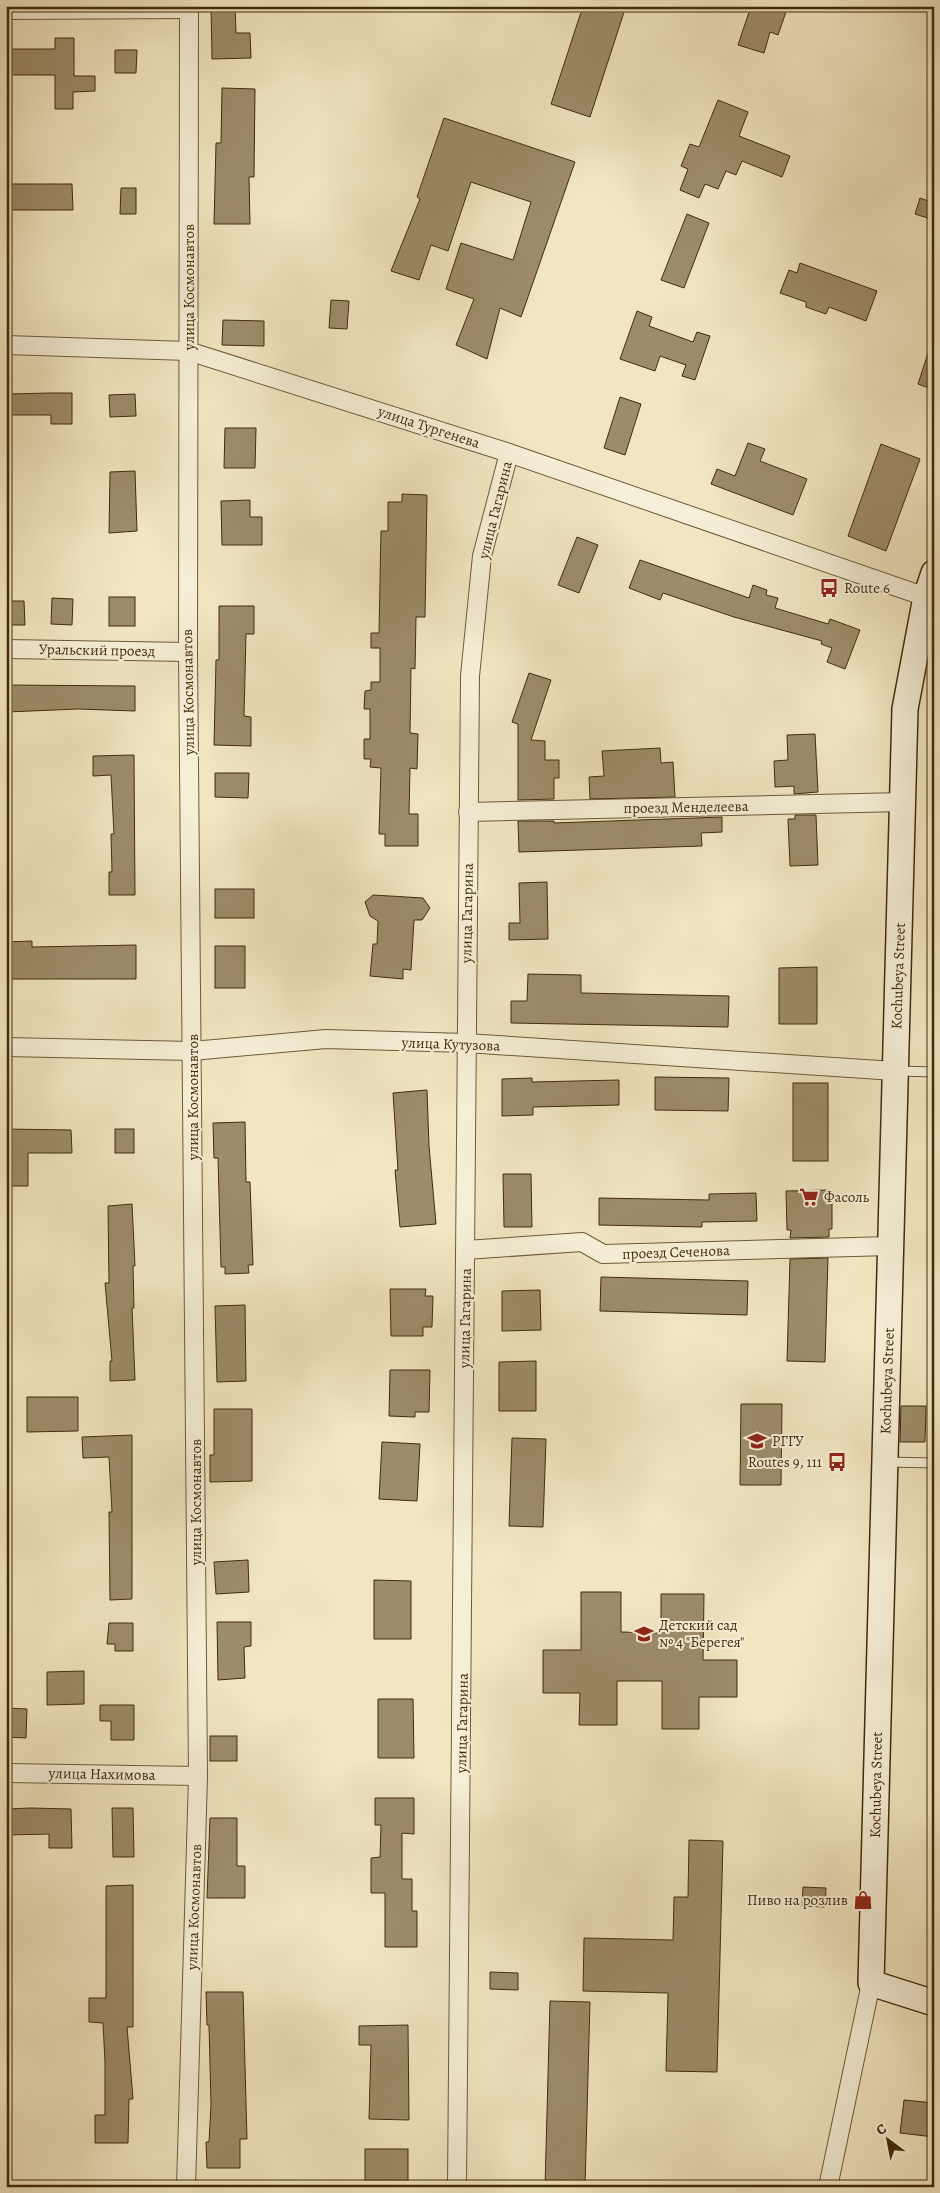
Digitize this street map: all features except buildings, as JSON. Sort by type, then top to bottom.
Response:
[{"type":"main road","name":"Kochubeya Street","points":[[871,1983],[905,709],[927,624],[926,597],[934,573]]},
{"type":"main road","points":[[871,1983],[934,2003]]},
{"type":"street","points":[[6,10],[189,8]]},
{"type":"street","name":"улица Космонавтов","points":[[186,2187],[198,1776],[188,652],[189,8]]},
{"type":"street","name":"улица Тургенева","points":[[6,345],[188,351],[509,453],[926,597]]},
{"type":"street","name":"улица Гагарина","points":[[457,2187],[470,676],[482,556],[509,453]]},
{"type":"street","name":"Уральский проезд","points":[[6,649],[188,652]]},
{"type":"street","name":"проезд Менделеева","points":[[468,812],[903,802]]},
{"type":"street","name":"улица Кутузова","points":[[6,1048],[192,1051],[326,1039],[466,1043],[895,1071]]},
{"type":"street","name":"проезд Сеченова","points":[[466,1250],[582,1242],[603,1254],[890,1246]]},
{"type":"street","name":"улица Нахимова","points":[[6,1773],[198,1776]]},
{"type":"street","name":"Kochubeya Street","points":[[828,2187],[871,1983]]},
{"type":"lane","points":[[895,1071],[934,1072]]},
{"type":"lane","points":[[884,1462],[934,1463]]},
{"type":"place","name":"Route 6","points":[[829,588]]},
{"type":"place","name":"Фасоль","points":[[809,1197]]},
{"type":"place","name":"РГГУ","points":[[757,1441]]},
{"type":"place","name":"Routes 9, 111","points":[[837,1462]]},
{"type":"place","name":"Детский сад № 4 \"Берегея\"","points":[[644,1634]]},
{"type":"place","name":"Пиво на розлив","points":[[863,1900]]}]
